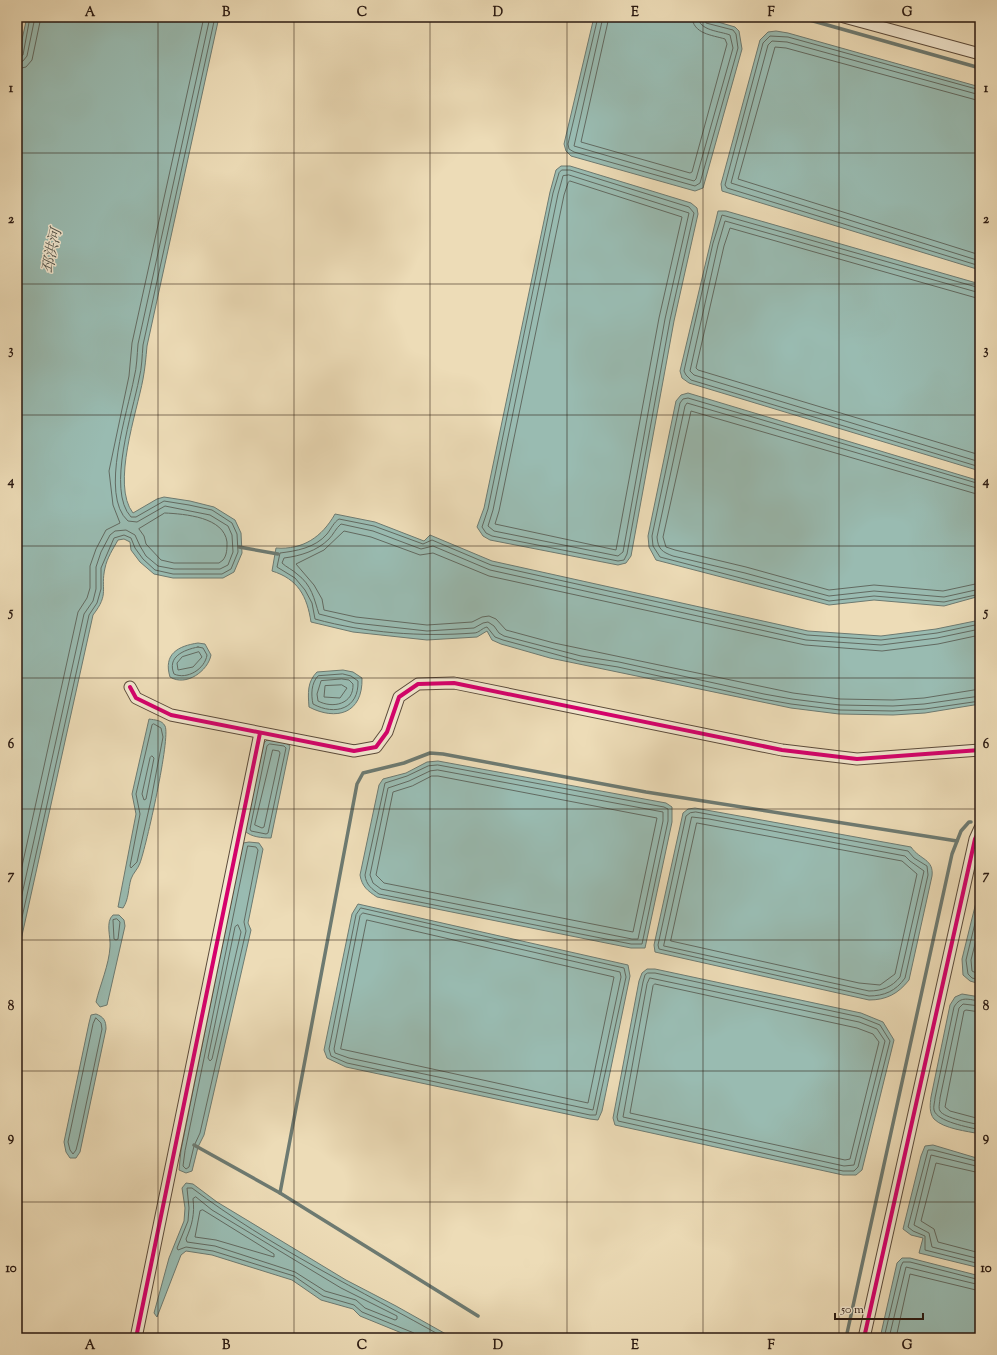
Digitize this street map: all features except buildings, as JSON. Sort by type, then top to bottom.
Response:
[{"type":"street","points":[[844,17],[980,54]]},
{"type":"street","points":[[130,686],[136,698],[171,715],[354,751],[376,747],[387,732],[400,697],[418,684],[454,683],[790,751],[857,760],[980,750]]},
{"type":"street","points":[[136,1338],[260,733]]},
{"type":"street","points":[[864,1338],[975,839],[980,828]]},
{"type":"water","name":"邳洪河","points":[[27,17],[219,17],[147,346],[143,379],[131,429],[125,467],[124,485],[127,501],[133,513],[157,499],[164,497],[214,507],[235,520],[241,533],[242,553],[234,572],[223,578],[173,578],[154,574],[140,562],[131,550],[130,542],[124,539],[118,540],[112,550],[105,568],[103,596],[93,615],[17,958],[17,62]]},
{"type":"water","points":[[594,17],[701,17],[735,27],[739,31],[742,49],[703,188],[695,191],[571,156],[566,151],[564,144]]},
{"type":"water","points":[[776,31],[788,33],[980,87],[980,270],[722,191],[721,184],[760,40],[768,32]]},
{"type":"water","points":[[561,166],[570,166],[691,203],[697,208],[698,214],[674,321],[631,556],[626,563],[618,565],[490,540],[483,536],[477,527],[484,508],[550,192],[556,170]]},
{"type":"water","points":[[718,211],[726,211],[980,284],[980,471],[689,383],[682,378],[680,371]]},
{"type":"water","points":[[688,393],[980,481],[980,596],[944,606],[874,600],[829,605],[656,560],[649,547],[648,536],[676,401],[681,395]]},
{"type":"water","points":[[335,514],[375,522],[424,541],[430,535],[492,561],[808,631],[881,636],[936,629],[980,620],[980,704],[925,713],[893,715],[839,714],[791,708],[550,658],[501,644],[492,640],[487,631],[477,637],[427,640],[353,632],[311,622],[307,604],[300,590],[295,584],[281,574],[272,571],[276,548],[295,547],[311,540],[324,529]]},
{"type":"water","points":[[198,643],[205,644],[211,655],[206,667],[201,672],[189,679],[176,680],[170,677],[168,669],[169,662],[174,652],[184,646]]},
{"type":"water","points":[[343,670],[353,672],[362,678],[358,700],[353,707],[338,713],[329,713],[309,707],[308,692],[311,680],[317,672]]},
{"type":"water","points":[[149,719],[160,721],[165,726],[166,734],[164,750],[157,793],[143,853],[139,865],[131,879],[123,908],[118,907],[136,814],[132,794]]},
{"type":"water","points":[[267,740],[286,743],[290,746],[271,838],[253,836],[245,831],[264,743]]},
{"type":"water","points":[[438,761],[666,803],[672,807],[672,822],[645,948],[631,948],[377,897],[368,891],[362,883],[360,875],[379,785],[383,779],[406,773],[427,762]]},
{"type":"water","points":[[695,808],[911,847],[929,863],[932,870],[932,876],[909,980],[905,985],[891,995],[881,999],[869,1000],[655,952],[654,945],[683,813],[688,809]]},
{"type":"water","points":[[243,843],[259,843],[263,849],[248,923],[251,930],[204,1135],[198,1147],[192,1171],[186,1173],[179,1170],[181,1150]]},
{"type":"water","points":[[980,886],[980,984],[970,981],[963,975],[962,959]]},
{"type":"water","points":[[358,904],[628,965],[630,976],[602,1111],[598,1120],[346,1067],[327,1058],[324,1050],[352,914]]},
{"type":"water","points":[[113,915],[119,915],[124,920],[125,926],[107,1005],[100,1007],[96,1002],[108,961],[110,947],[109,922]]},
{"type":"water","points":[[647,969],[655,969],[861,1013],[883,1022],[894,1040],[862,1170],[856,1175],[843,1175],[615,1125],[613,1118],[639,981],[642,973]]},
{"type":"water","points":[[962,994],[980,997],[980,1134],[956,1129],[938,1122],[932,1117],[930,1105],[950,1005],[955,997]]},
{"type":"water","points":[[96,1014],[101,1016],[104,1020],[106,1029],[80,1152],[76,1158],[70,1158],[66,1152],[64,1142],[91,1015]]},
{"type":"water","points":[[933,1145],[980,1159],[980,1268],[919,1253],[923,1238],[911,1235],[903,1229],[921,1156],[925,1146]]},
{"type":"water","points":[[186,1183],[193,1184],[217,1202],[346,1280],[453,1338],[414,1338],[360,1316],[353,1309],[321,1300],[292,1280],[212,1255],[186,1251],[181,1255],[157,1317],[154,1313],[169,1258],[184,1221],[185,1208],[182,1188]]},
{"type":"water","points":[[902,1258],[910,1258],[980,1276],[980,1338],[880,1338],[897,1263]]},
{"type":"waterway","points":[[799,17],[980,68]]},
{"type":"waterway","points":[[239,547],[278,554]]},
{"type":"waterway","points":[[280,1193],[357,784],[363,773],[404,763],[430,753],[443,754],[646,792],[957,841]]},
{"type":"waterway","points":[[846,1338],[952,854],[961,831],[969,822],[971,822]]},
{"type":"waterway","points":[[194,1145],[280,1193],[478,1316]]},
{"type":"cycle path","points":[[130,687],[136,698],[171,715],[354,751],[376,747],[387,732],[399,697],[418,684],[454,683],[782,750],[857,759],[980,750]]},
{"type":"cycle path","points":[[136,1338],[260,733]]},
{"type":"cycle path","points":[[864,1338],[975,839],[980,828]]}]
